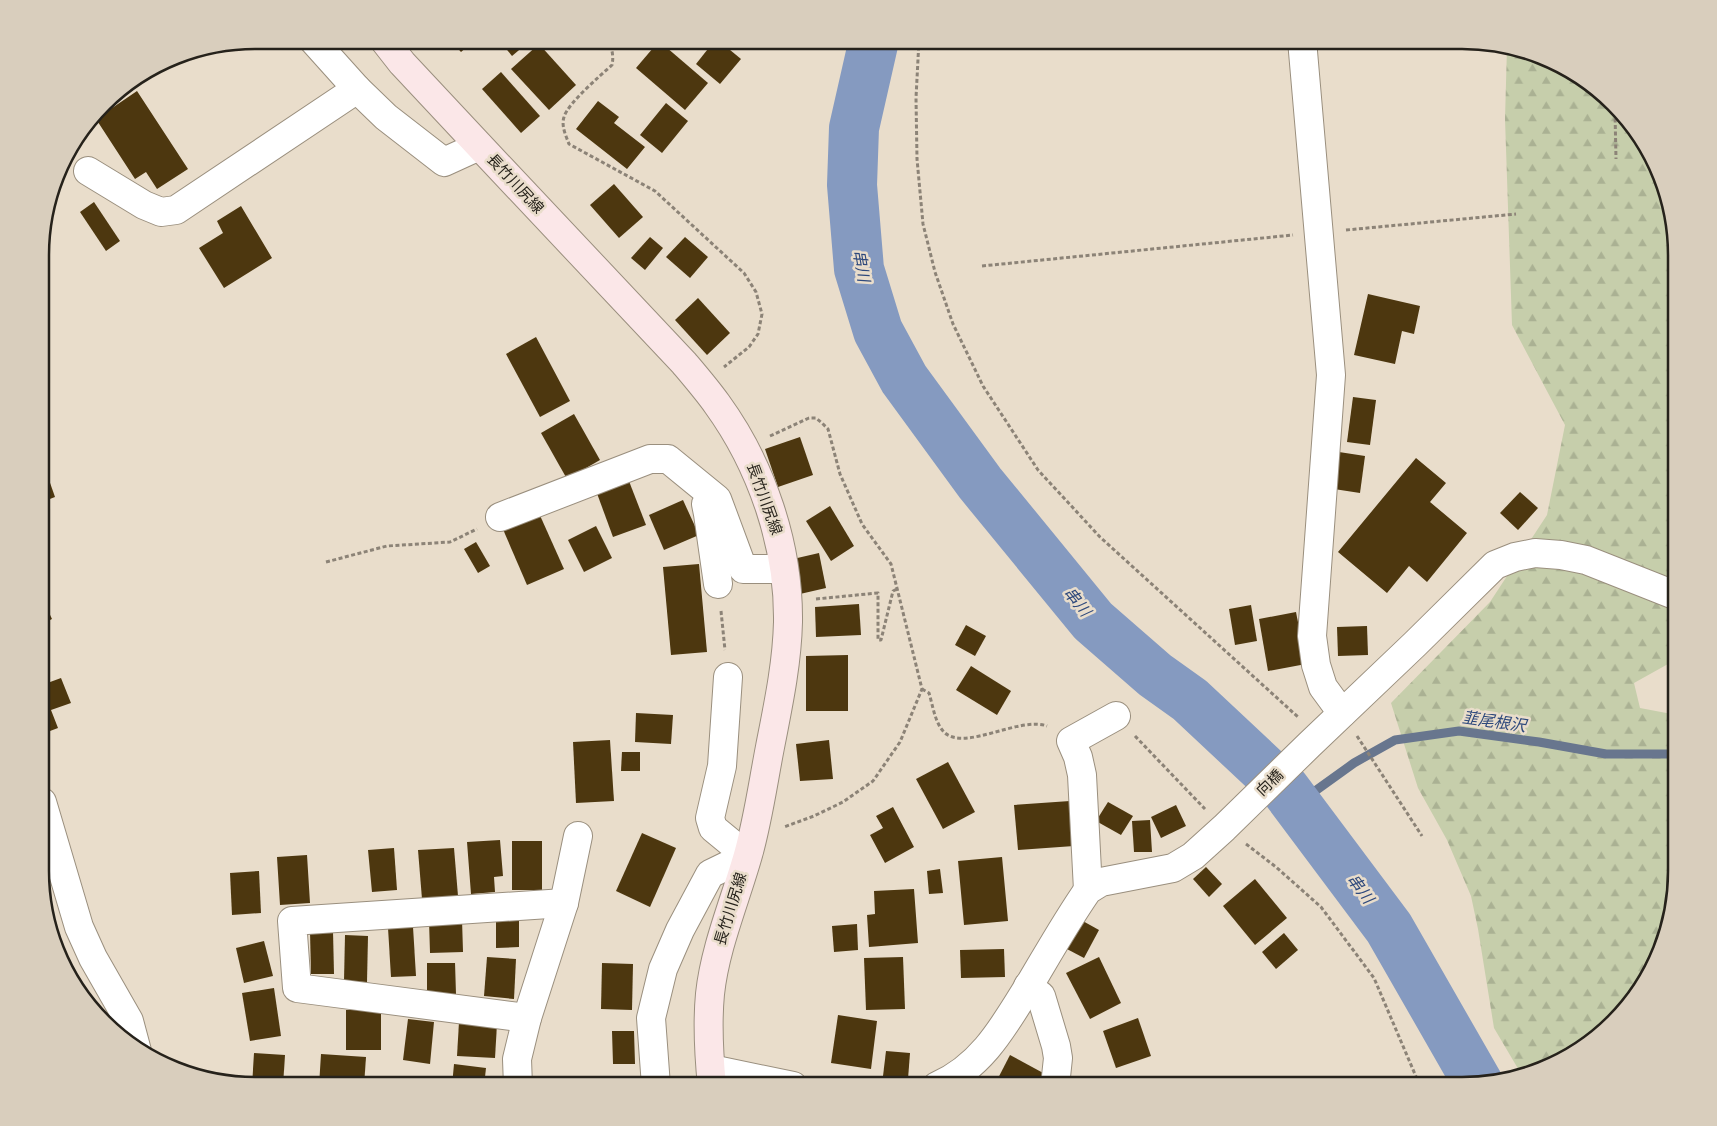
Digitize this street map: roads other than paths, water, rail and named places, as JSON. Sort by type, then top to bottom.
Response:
[{"type":"main road","name":"長竹川尻線","points":[[391,49],[479,146],[684,362],[702,384],[718,405],[744,448],[772,515],[784,569],[788,602],[788,624],[782,687],[747,856],[714,969],[709,1008],[711,1077]]},
{"type":"street","points":[[321,49],[386,117],[444,162],[479,146]]},
{"type":"street","points":[[1303,49],[1331,375],[1312,636],[1316,665],[1323,687],[1342,713]]},
{"type":"street","points":[[88,171],[144,205],[161,212],[176,210],[358,89]]},
{"type":"street","points":[[500,517],[650,459],[668,459],[717,498],[743,569],[784,569]]},
{"type":"street","points":[[701,487],[708,514],[718,584]]},
{"type":"street","name":"向橋","points":[[1088,890],[1101,882],[1172,868],[1193,856],[1416,644],[1495,565],[1515,557],[1536,553],[1561,555],[1586,560],[1668,593]]},
{"type":"street","points":[[655,1077],[651,1018],[663,969],[680,930],[710,874],[747,856],[713,828],[710,818],[722,766],[728,678]]},
{"type":"street","points":[[953,1077],[968,1067],[987,1049],[1004,1027],[1088,890],[1082,775],[1078,757],[1071,741],[1116,716]]},
{"type":"street","points":[[49,826],[79,927],[93,958],[129,1021],[134,1038]]},
{"type":"street","points":[[518,1077],[517,1059],[527,1018],[564,903],[578,836]]},
{"type":"street","points":[[527,1018],[297,988],[292,921],[564,903]]},
{"type":"street","points":[[1028,986],[1042,996],[1056,1046],[1058,1058],[1056,1077]]},
{"type":"waterway","name":"串川","points":[[872,49],[854,128],[852,185],[859,269],[878,331],[904,379],[980,483],[1093,621],[1155,675],[1190,700],[1285,789],[1389,928],[1474,1077]]},
{"type":"waterway","name":"韮尾根沢","points":[[1297,804],[1354,763],[1395,740],[1459,731],[1606,754],[1668,754]]}]
